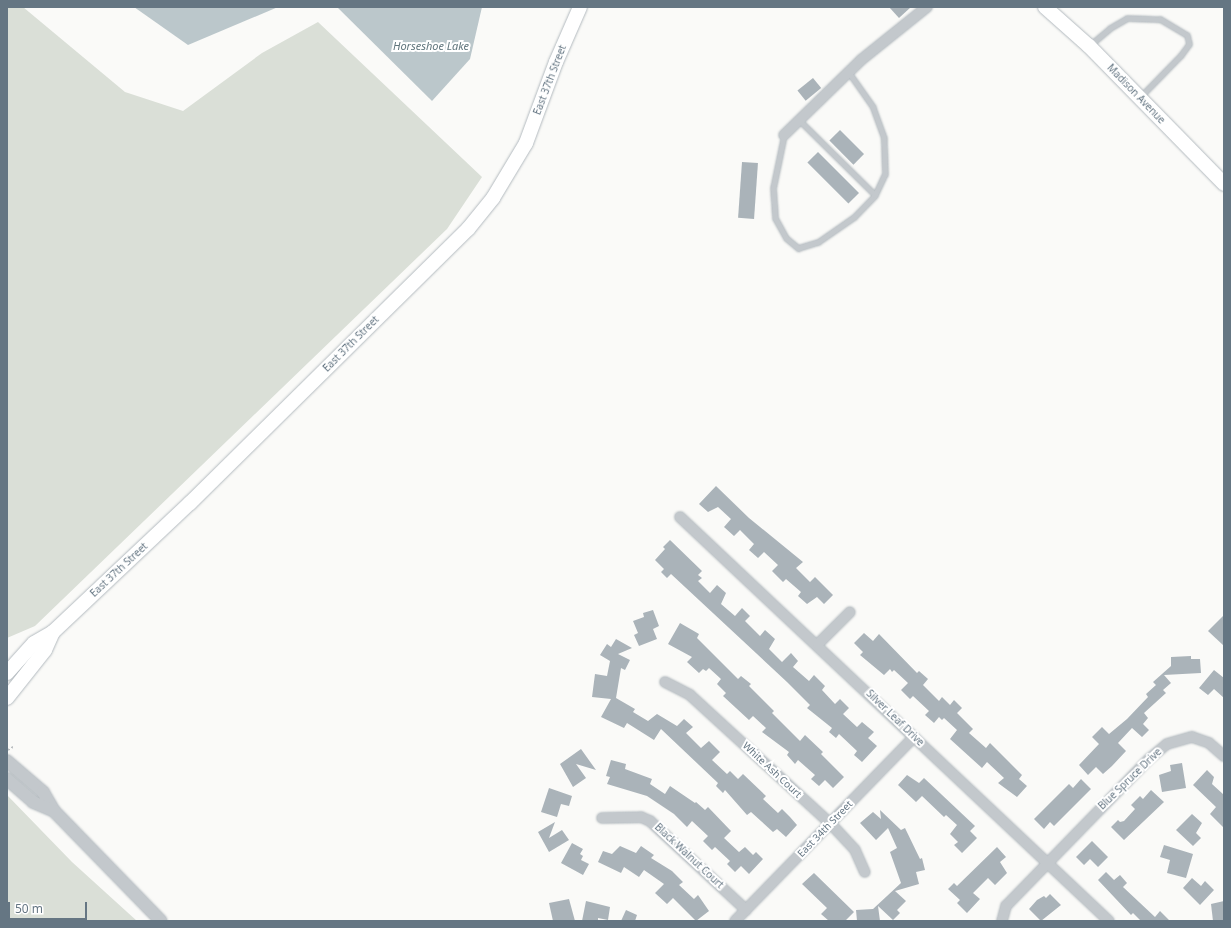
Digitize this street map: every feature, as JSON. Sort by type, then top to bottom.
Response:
[{"type":"main road","name":"East 37th Street","points":[[7,674],[34,642],[53,632],[190,503],[468,229],[493,198],[526,143],[556,62],[580,7]]},
{"type":"main road","name":"Madison Avenue","points":[[1045,7],[1089,46],[1224,184]]},
{"type":"main road","name":"East 37th Street","points":[[7,698],[45,650],[53,632]]},
{"type":"street","points":[[784,135],[849,73],[927,7]]},
{"type":"street","name":"Silver Leaf Drive","points":[[680,516],[818,644],[914,737],[1048,861],[1110,921]]},
{"type":"street","points":[[818,644],[850,612]]},
{"type":"street","name":"White Ash Court","points":[[665,682],[690,695],[831,824],[855,850],[865,872]]},
{"type":"street","name":"East 34th Street","points":[[735,921],[914,737]]},
{"type":"street","name":"Blue Spruce Drive","points":[[1002,921],[1006,906],[1048,861],[1149,759],[1167,744],[1192,737],[1209,743],[1224,756]]},
{"type":"street","points":[[7,761],[43,792],[54,811],[161,921]]},
{"type":"street","points":[[7,779],[33,802],[54,811]]},
{"type":"street","name":"Black Walnut Court","points":[[602,818],[641,817],[650,821],[746,910]]},
{"type":"lane","points":[[1089,46],[1110,28],[1127,18],[1160,18],[1187,35],[1189,44],[1181,56],[1139,98]]},
{"type":"lane","points":[[784,135],[773,188],[775,218],[791,243],[798,248],[818,242],[854,217],[875,195],[885,174],[884,138],[873,107],[849,73]]},
{"type":"lane","points":[[800,121],[875,195]]},
{"type":"path","points":[[7,750],[13,747]]},
{"type":"shaded area","points":[[7,7],[23,7],[125,92],[183,111],[262,53],[318,22],[482,177],[447,229],[35,626],[7,638]]},
{"type":"shaded area","points":[[7,795],[72,862],[137,921],[7,921]]},
{"type":"water","points":[[134,7],[278,7],[188,45]]},
{"type":"water","name":"Horseshoe Lake","points":[[337,7],[482,7],[470,59],[432,101]]},
{"type":"building","points":[[889,7],[911,7],[899,18]]},
{"type":"building","points":[[813,78],[821,88],[806,101],[797,91]]},
{"type":"building","points":[[840,130],[864,154],[853,165],[829,141]]},
{"type":"building","points":[[818,152],[859,193],[848,204],[807,163]]},
{"type":"building","points":[[742,162],[758,163],[754,219],[738,218]]},
{"type":"building","points":[[716,486],[749,518],[803,562],[796,568],[810,582],[815,577],[833,595],[824,604],[817,597],[807,604],[798,596],[801,592],[786,579],[783,582],[772,571],[778,565],[764,552],[758,558],[749,550],[754,544],[740,530],[734,536],[724,527],[731,519],[718,507],[708,512],[699,504]]},
{"type":"building","points":[[670,540],[702,571],[698,575],[702,578],[698,581],[710,593],[717,585],[726,593],[721,604],[735,616],[742,608],[750,616],[745,621],[760,636],[765,630],[775,639],[769,649],[782,662],[791,653],[798,661],[793,667],[809,681],[814,675],[825,686],[822,690],[835,704],[840,699],[849,708],[843,714],[857,727],[862,722],[874,732],[868,738],[877,746],[862,762],[854,755],[857,751],[839,734],[836,738],[829,732],[832,728],[807,708],[810,705],[787,682],[671,574],[667,578],[661,572],[664,569],[655,560],[665,549],[663,547]]},
{"type":"building","points":[[653,610],[659,626],[653,629],[657,639],[639,646],[634,635],[638,633],[633,621],[644,617],[643,613]]},
{"type":"building","points":[[1224,615],[1224,646],[1208,631]]},
{"type":"building","points":[[680,623],[699,634],[697,638],[738,679],[741,676],[751,684],[749,686],[774,711],[772,713],[800,741],[805,735],[823,752],[821,754],[844,777],[833,788],[825,780],[819,786],[811,779],[815,775],[798,760],[795,764],[787,755],[789,752],[762,732],[766,728],[753,716],[749,720],[723,696],[726,693],[717,684],[721,679],[709,668],[706,671],[703,669],[699,673],[687,662],[692,657],[668,644]]},
{"type":"building","points":[[864,633],[873,641],[879,634],[917,673],[919,671],[928,679],[923,685],[939,701],[942,697],[950,705],[954,700],[962,708],[957,713],[973,729],[969,733],[986,748],[990,743],[1022,775],[1019,779],[1027,786],[1017,797],[998,783],[1004,778],[987,762],[982,768],[950,739],[957,730],[944,718],[942,720],[939,717],[934,723],[925,715],[929,711],[913,696],[910,699],[901,690],[908,683],[894,670],[892,672],[890,669],[884,675],[860,655],[863,652],[854,643]]},
{"type":"building","points":[[616,639],[632,648],[618,654],[630,660],[625,670],[621,668],[616,698],[635,709],[633,712],[648,721],[657,714],[677,726],[684,719],[693,727],[686,733],[701,748],[709,741],[720,752],[712,760],[727,774],[730,771],[738,779],[743,774],[766,796],[763,799],[778,813],[782,809],[797,825],[786,837],[777,829],[773,832],[751,812],[747,815],[725,790],[723,793],[716,786],[718,783],[661,729],[654,740],[627,723],[624,728],[601,717],[611,699],[592,697],[595,674],[607,676],[610,661],[600,655],[607,644],[611,647]]},
{"type":"building","points":[[1191,656],[1191,659],[1200,659],[1201,673],[1164,675],[1171,683],[1163,690],[1166,693],[1144,713],[1148,718],[1143,724],[1149,730],[1142,737],[1132,728],[1118,743],[1126,751],[1112,766],[1103,774],[1096,767],[1088,775],[1079,765],[1099,744],[1092,737],[1102,727],[1109,734],[1127,719],[1148,697],[1146,694],[1156,685],[1153,682],[1171,666],[1171,657]]},
{"type":"building","points":[[1214,670],[1224,678],[1224,698],[1214,689],[1208,695],[1199,688]]},
{"type":"building","points":[[581,749],[596,770],[576,764],[586,778],[573,787],[560,764]]},
{"type":"building","points":[[611,760],[626,764],[625,769],[652,779],[650,784],[665,794],[670,786],[695,803],[696,802],[705,810],[708,807],[731,831],[724,838],[739,852],[745,847],[753,855],[756,852],[763,859],[749,874],[741,866],[735,872],[727,864],[730,861],[715,847],[712,850],[703,841],[708,836],[692,821],[687,827],[674,814],[647,796],[607,784],[610,777],[606,776]]},
{"type":"building","points":[[1182,763],[1186,788],[1162,792],[1159,775],[1171,771],[1170,765]]},
{"type":"building","points":[[1207,770],[1214,777],[1212,784],[1224,795],[1224,828],[1210,814],[1216,807],[1193,785]]},
{"type":"building","points":[[907,775],[919,783],[924,778],[975,826],[970,831],[977,838],[962,853],[954,845],[958,842],[950,834],[957,825],[946,815],[944,817],[922,796],[916,802],[898,785]]},
{"type":"building","points":[[1081,779],[1091,789],[1054,826],[1050,822],[1044,829],[1034,819],[1069,784],[1073,788]]},
{"type":"building","points":[[549,788],[572,796],[569,806],[561,804],[557,817],[541,812]]},
{"type":"building","points":[[1151,790],[1164,802],[1124,840],[1111,827],[1118,820],[1120,822],[1124,821],[1135,809],[1131,805],[1140,796],[1143,799]]},
{"type":"building","points":[[880,810],[901,830],[905,828],[920,859],[922,858],[925,870],[916,872],[919,884],[895,891],[906,901],[897,910],[900,913],[893,920],[878,906],[880,921],[857,921],[856,910],[873,909],[901,883],[890,852],[897,848],[888,828],[876,840],[860,823],[873,812],[881,819]]},
{"type":"building","points":[[1192,814],[1202,823],[1196,833],[1201,838],[1193,846],[1176,830]]},
{"type":"building","points":[[555,822],[549,838],[562,830],[569,840],[549,852],[538,832]]},
{"type":"building","points":[[1092,841],[1108,857],[1098,867],[1090,859],[1084,865],[1076,857]]},
{"type":"building","points":[[572,843],[583,849],[580,854],[583,856],[581,860],[589,864],[583,875],[561,863]]},
{"type":"building","points":[[1164,845],[1193,854],[1186,878],[1167,873],[1170,860],[1160,857]]},
{"type":"building","points":[[620,846],[636,853],[641,846],[654,855],[651,858],[672,871],[683,882],[679,885],[694,899],[698,895],[709,911],[696,921],[673,898],[667,904],[655,893],[664,884],[644,870],[639,877],[624,867],[621,873],[598,862],[603,851],[612,854]]},
{"type":"building","points":[[997,847],[1006,857],[1000,862],[1007,873],[995,885],[988,878],[973,893],[980,899],[967,913],[957,903],[960,900],[948,889],[954,883],[957,886]]},
{"type":"building","points":[[1106,872],[1114,880],[1120,875],[1127,883],[1123,887],[1155,917],[1160,911],[1170,921],[1141,921],[1133,913],[1131,915],[1098,880]]},
{"type":"building","points":[[814,873],[854,912],[845,921],[829,921],[821,914],[827,908],[802,884]]},
{"type":"building","points":[[1192,878],[1201,886],[1205,881],[1214,890],[1200,905],[1183,888]]},
{"type":"building","points":[[1050,894],[1061,905],[1041,921],[1029,909],[1037,900],[1044,896],[1046,898]]},
{"type":"building","points":[[569,899],[575,921],[553,921],[549,903]]},
{"type":"building","points":[[586,901],[610,907],[608,920],[598,918],[598,921],[582,921]]},
{"type":"building","points":[[1224,901],[1224,921],[1213,921],[1211,904]]},
{"type":"building","points":[[626,910],[637,915],[635,921],[621,921]]}]
